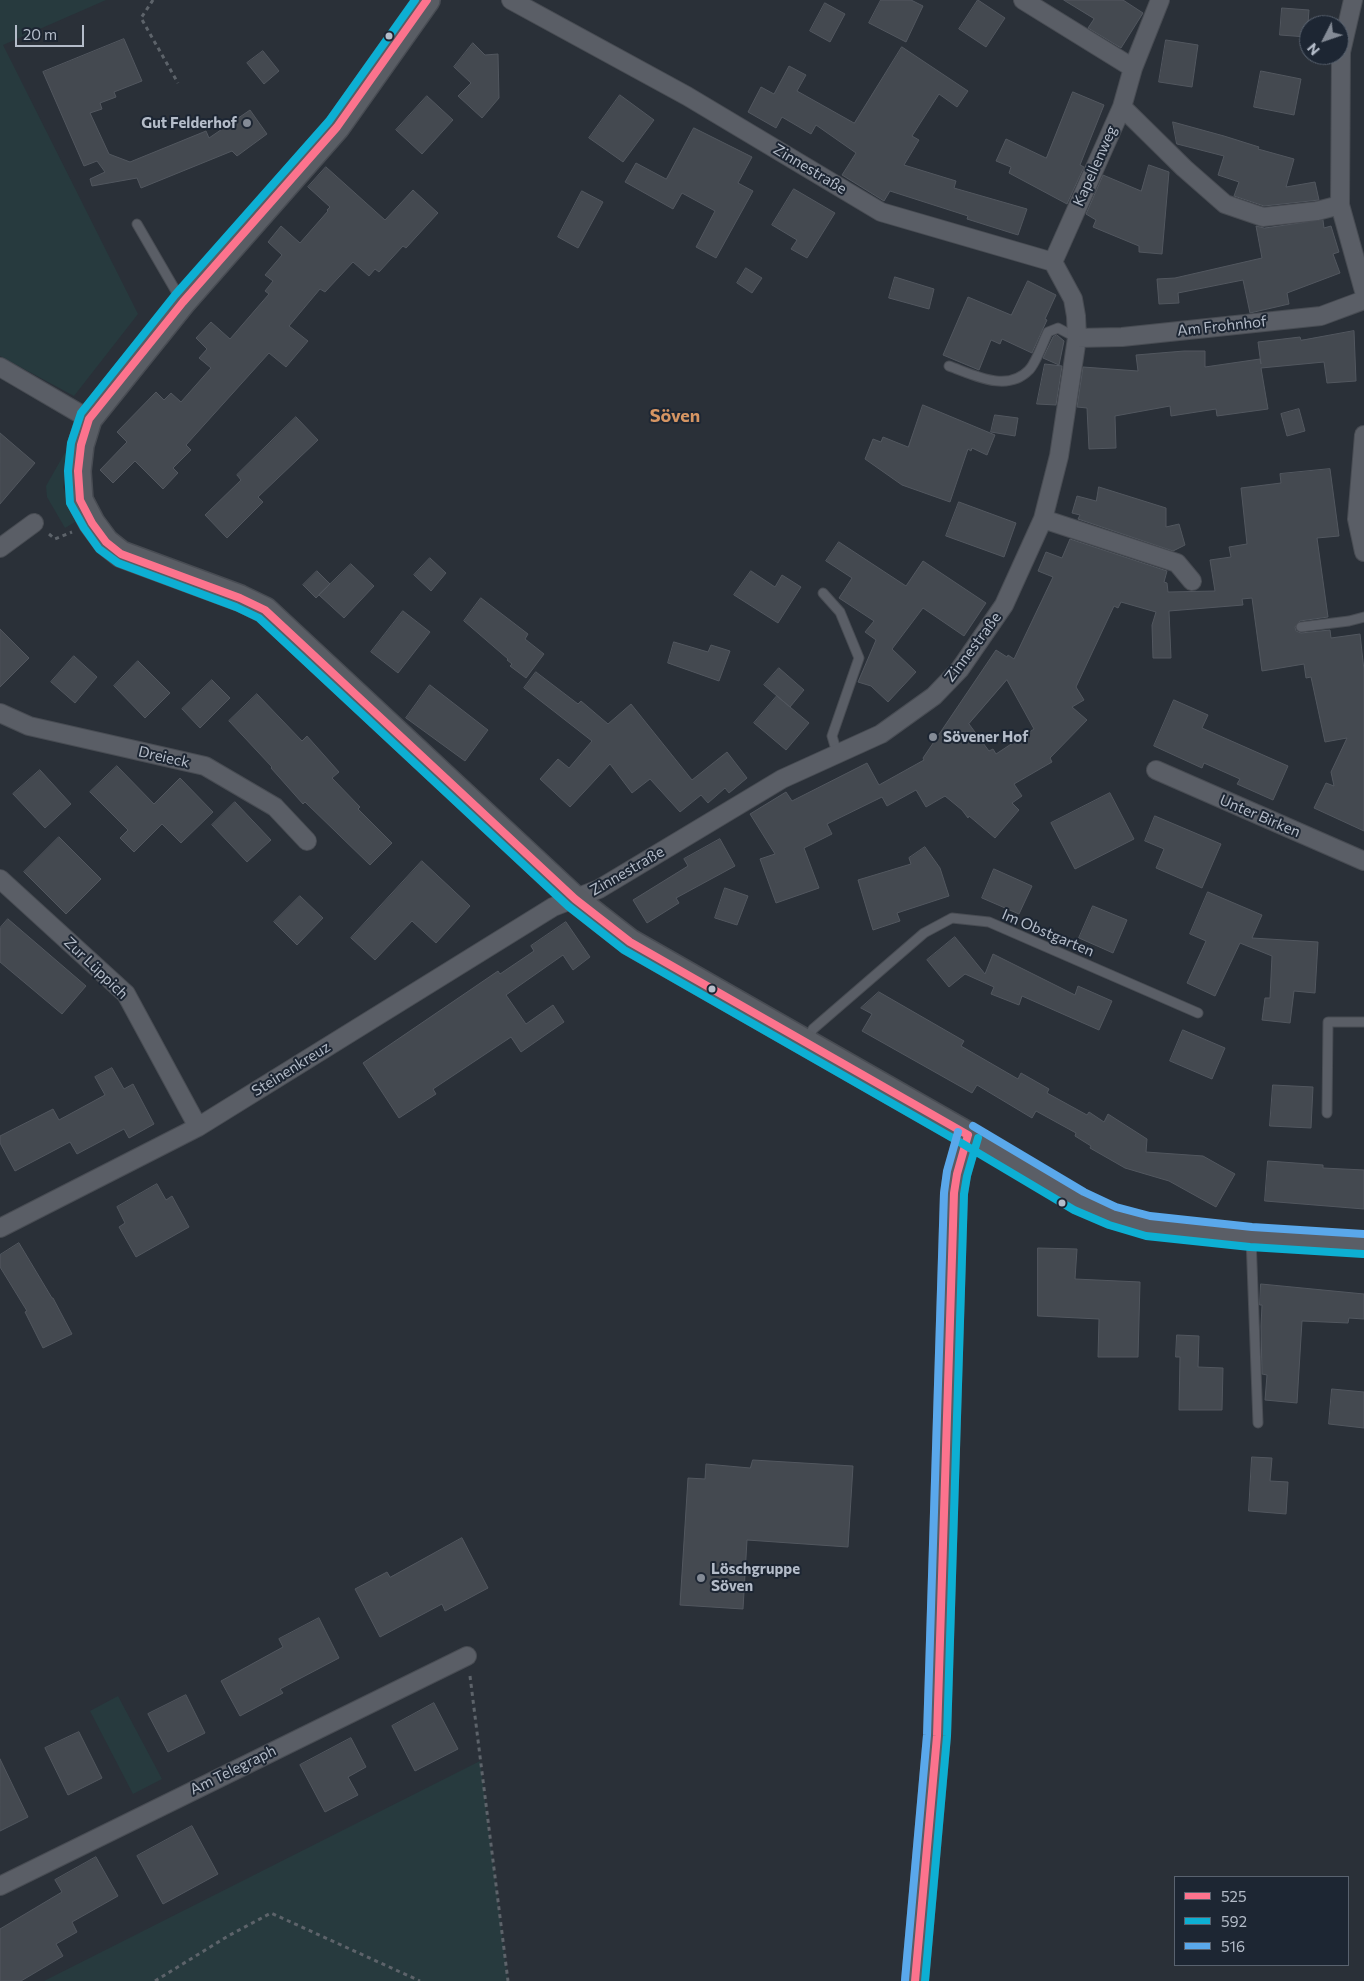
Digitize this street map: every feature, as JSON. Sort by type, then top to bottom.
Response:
[{"type":"main road","points":[[427,0],[337,127],[183,302],[89,419],[81,445],[78,471],[80,500],[92,523],[106,542],[121,554],[240,598],[265,610],[575,899],[630,942],[968,1135],[957,1174],[954,1193],[937,1736],[915,1981]]},
{"type":"street","name":"Zinnestraße","points":[[511,0],[687,96],[881,212],[1053,262],[1073,299],[1076,316],[1077,338],[1059,456],[1043,519],[1004,605],[960,669],[934,696],[881,734],[782,779],[599,890],[575,899]]},
{"type":"street","points":[[1023,0],[1133,68]]},
{"type":"street","name":"Kapellenweg","points":[[1053,262],[1122,107],[1133,68],[1160,0]]},
{"type":"street","points":[[1354,0],[1341,52],[1340,206],[1364,290]]},
{"type":"street","points":[[1122,107],[1178,162],[1225,204],[1263,217],[1316,211],[1340,206]]},
{"type":"street","name":"Am Frohnhof","points":[[1077,338],[1122,337],[1321,316],[1364,300]]},
{"type":"street","points":[[0,367],[89,419]]},
{"type":"street","points":[[1364,435],[1357,519],[1364,552]]},
{"type":"street","points":[[1043,519],[1177,563],[1192,581]]},
{"type":"street","points":[[0,548],[34,523]]},
{"type":"street","name":"Dreieck","points":[[0,713],[29,726],[205,766],[275,807],[307,841]]},
{"type":"street","name":"Unter Birken","points":[[1156,770],[1364,861]]},
{"type":"street","name":"Zur Lüppich","points":[[0,879],[126,994],[198,1127]]},
{"type":"street","name":"Steinenkreuz","points":[[0,1228],[198,1127],[553,907],[575,899]]},
{"type":"street","points":[[968,1135],[1079,1202],[1113,1216],[1148,1226],[1251,1237],[1364,1244]]},
{"type":"street","name":"Am Telegraph","points":[[0,1886],[467,1656]]},
{"type":"lane","points":[[137,224],[183,302]]},
{"type":"lane","points":[[949,366],[1000,382],[1016,379],[1030,370],[1048,332],[1058,328],[1077,338]]},
{"type":"lane","points":[[822,593],[840,612],[859,658],[832,736],[837,753]]},
{"type":"lane","points":[[1301,627],[1349,621],[1364,617]]},
{"type":"lane","name":"Im Obstgarten","points":[[805,1042],[813,1029],[924,934],[952,918],[989,922],[1198,1013]]},
{"type":"lane","points":[[1327,1113],[1328,1022],[1364,1022]]},
{"type":"lane","points":[[1251,1237],[1258,1423]]},
{"type":"path","points":[[153,0],[141,18],[178,83]]},
{"type":"path","points":[[34,523],[55,539],[92,523]]},
{"type":"path","points":[[467,1656],[508,1981]]},
{"type":"path","points":[[155,1981],[228,1936],[271,1913],[420,1981]]},
{"type":"green space","points":[[0,0],[106,0],[3,45],[138,314],[74,396],[0,356]]},
{"type":"green space","points":[[67,449],[63,487],[75,522],[65,528],[47,497],[46,486]]},
{"type":"green space","points":[[118,1696],[162,1779],[133,1794],[90,1711]]},
{"type":"green space","points":[[480,1761],[508,1981],[44,1981]]},
{"type":"building","points":[[881,0],[911,0],[923,6],[906,42],[869,23]]},
{"type":"building","points":[[978,0],[1005,18],[986,47],[959,29]]},
{"type":"building","points":[[1064,0],[1123,0],[1143,13],[1121,48],[1088,28],[1094,19]]},
{"type":"building","points":[[825,3],[845,14],[830,42],[810,31]]},
{"type":"building","points":[[1282,8],[1309,10],[1309,15],[1299,15],[1299,36],[1280,35]]},
{"type":"building","points":[[124,39],[142,81],[114,92],[116,97],[100,103],[102,109],[90,113],[109,154],[130,162],[206,131],[209,138],[250,110],[267,134],[237,156],[232,151],[141,188],[137,178],[92,186],[90,179],[105,172],[97,161],[84,166],[43,72]]},
{"type":"building","points":[[1166,40],[1198,45],[1192,87],[1159,82]]},
{"type":"building","points":[[473,43],[485,55],[498,54],[499,98],[482,118],[458,96],[471,83],[454,67]]},
{"type":"building","points":[[902,47],[968,91],[957,107],[939,94],[912,136],[919,140],[904,165],[956,181],[954,188],[1027,209],[1018,235],[967,219],[968,216],[890,191],[884,201],[842,175],[856,153],[816,125],[811,134],[782,117],[776,128],[748,112],[761,87],[774,94],[789,66],[806,75],[797,91],[854,123]]},
{"type":"building","points":[[263,51],[279,71],[264,84],[247,63]]},
{"type":"building","points":[[1261,71],[1301,79],[1294,115],[1254,107]]},
{"type":"building","points":[[1073,92],[1104,105],[1080,165],[1084,167],[1067,204],[1009,173],[1011,167],[996,161],[1006,139],[1046,158]]},
{"type":"building","points":[[620,95],[654,120],[623,162],[589,138]]},
{"type":"building","points":[[427,96],[453,120],[422,154],[396,130]]},
{"type":"building","points":[[1173,122],[1224,136],[1259,147],[1258,149],[1294,159],[1286,187],[1315,182],[1319,200],[1264,206],[1234,196],[1239,182],[1218,175],[1224,156],[1177,144]]},
{"type":"building","points":[[694,128],[752,157],[738,183],[753,191],[716,258],[696,247],[715,211],[682,193],[673,209],[625,182],[636,163],[666,179]]},
{"type":"building","points":[[1149,165],[1169,172],[1162,254],[1139,252],[1139,246],[1093,227],[1096,220],[1086,214],[1103,175],[1141,191]]},
{"type":"building","points":[[326,167],[385,220],[413,190],[438,213],[406,248],[403,246],[379,272],[375,269],[369,276],[353,262],[325,292],[320,289],[289,326],[308,341],[286,367],[269,353],[186,445],[191,450],[173,468],[178,473],[163,489],[135,461],[113,483],[100,470],[127,442],[117,432],[156,392],[164,400],[171,393],[181,402],[211,368],[199,358],[207,349],[196,338],[211,322],[230,339],[269,294],[265,291],[273,281],[265,275],[282,255],[268,242],[281,226],[300,243],[328,211],[330,207],[308,187]]},
{"type":"building","points":[[794,189],[835,213],[807,258],[791,249],[797,240],[772,225]]},
{"type":"building","points":[[582,191],[603,202],[578,248],[558,237]]},
{"type":"building","points":[[1323,220],[1324,228],[1331,226],[1339,252],[1333,254],[1340,273],[1287,293],[1289,304],[1250,313],[1243,280],[1178,293],[1179,303],[1159,304],[1157,279],[1175,278],[1262,258],[1256,226],[1264,228]]},
{"type":"building","points":[[746,268],[762,278],[752,293],[737,283]]},
{"type":"building","points":[[895,277],[934,289],[929,309],[889,298]]},
{"type":"building","points":[[1028,281],[1056,295],[1032,353],[1002,339],[1000,344],[991,340],[979,370],[943,355],[968,297],[1011,315]]},
{"type":"building","points":[[1354,331],[1356,381],[1327,383],[1324,362],[1261,368],[1268,409],[1217,416],[1216,409],[1171,416],[1170,406],[1115,416],[1116,448],[1089,449],[1087,408],[1077,407],[1083,367],[1138,371],[1136,355],[1184,351],[1205,351],[1205,367],[1260,359],[1261,364],[1258,342],[1300,337],[1301,340]]},
{"type":"building","points":[[1057,335],[1064,341],[1059,365],[1043,358],[1053,337]]},
{"type":"building","points":[[1045,364],[1062,366],[1056,405],[1037,404]]},
{"type":"building","points":[[923,405],[995,435],[987,455],[972,448],[971,451],[968,449],[950,502],[902,485],[865,459],[873,439],[881,442],[883,437],[908,447]]},
{"type":"building","points":[[1299,409],[1305,431],[1287,436],[1281,414]]},
{"type":"building","points":[[995,415],[1018,418],[1015,436],[991,432]]},
{"type":"building","points":[[296,417],[318,440],[258,497],[263,502],[227,538],[205,515],[241,480],[237,475]]},
{"type":"building","points":[[0,433],[35,463],[0,504]]},
{"type":"building","points":[[1330,469],[1339,536],[1317,538],[1328,617],[1300,621],[1295,627],[1296,631],[1301,633],[1330,630],[1331,638],[1360,634],[1364,670],[1364,831],[1314,808],[1326,783],[1334,786],[1331,772],[1347,738],[1325,742],[1311,677],[1306,678],[1304,664],[1262,671],[1252,598],[1242,599],[1243,605],[1169,611],[1171,658],[1153,658],[1152,625],[1156,612],[1121,602],[1118,608],[1114,606],[1076,687],[1084,700],[1072,707],[1087,720],[1050,758],[1052,762],[1014,784],[1022,796],[1012,803],[1019,810],[995,838],[969,816],[968,818],[962,810],[945,796],[926,807],[916,790],[887,806],[882,797],[827,824],[832,834],[804,848],[819,888],[776,903],[760,859],[775,854],[750,814],[786,792],[792,801],[867,763],[879,785],[924,760],[923,758],[996,650],[1014,659],[1053,577],[1038,571],[1046,552],[1062,558],[1070,539],[1167,571],[1164,582],[1167,583],[1168,592],[1215,591],[1210,560],[1231,557],[1229,547],[1247,544],[1241,488],[1281,483],[1280,474]],"holes":[[[1007,680],[1034,729],[996,754],[993,749],[989,751],[969,724]]]},
{"type":"building","points":[[1099,487],[1166,508],[1166,527],[1179,524],[1185,545],[1173,551],[1078,519],[1080,515],[1072,513],[1077,496],[1096,501]]},
{"type":"building","points":[[959,502],[1016,523],[1004,557],[946,536]]},
{"type":"building","points":[[839,542],[906,586],[923,561],[986,603],[964,636],[923,608],[892,649],[916,672],[888,702],[871,686],[858,682],[876,640],[865,632],[874,621],[839,598],[852,578],[826,561]]},
{"type":"building","points":[[430,558],[446,573],[431,591],[414,575]]},
{"type":"building","points":[[351,564],[374,586],[344,618],[319,595]]},
{"type":"building","points":[[317,571],[330,584],[316,598],[303,585]]},
{"type":"building","points":[[751,571],[775,587],[782,575],[801,587],[778,623],[734,595]]},
{"type":"building","points":[[481,598],[528,634],[525,639],[544,654],[526,678],[510,666],[512,664],[508,659],[464,621]]},
{"type":"building","points":[[403,611],[430,632],[398,673],[371,652]]},
{"type":"building","points":[[0,629],[29,658],[0,687]]},
{"type":"building","points":[[674,642],[708,652],[711,645],[730,651],[719,681],[668,663]]},
{"type":"building","points":[[74,656],[97,677],[75,703],[51,682]]},
{"type":"building","points":[[138,661],[170,693],[145,718],[114,686]]},
{"type":"building","points":[[779,668],[804,690],[790,707],[764,685]]},
{"type":"building","points":[[536,672],[578,704],[581,701],[608,724],[631,704],[692,780],[727,752],[747,778],[729,793],[725,788],[708,803],[701,795],[680,812],[650,779],[632,793],[610,764],[570,807],[540,779],[558,759],[569,768],[592,741],[524,688]]},
{"type":"building","points":[[212,680],[230,698],[200,728],[182,709]]},
{"type":"building","points":[[430,685],[488,730],[465,761],[406,718]]},
{"type":"building","points":[[257,694],[302,741],[307,736],[339,772],[332,778],[360,807],[358,809],[392,843],[370,865],[305,802],[303,804],[229,721]]},
{"type":"building","points":[[777,696],[809,723],[786,750],[754,723]]},
{"type":"building","points":[[1174,700],[1208,715],[1202,728],[1288,766],[1273,800],[1237,784],[1240,779],[1204,763],[1202,768],[1154,746]]},
{"type":"building","points":[[117,766],[154,804],[180,778],[213,812],[181,843],[162,824],[134,852],[120,838],[128,830],[90,792]]},
{"type":"building","points":[[40,770],[71,804],[45,828],[13,794]]},
{"type":"building","points":[[1110,793],[1134,839],[1075,869],[1051,823]]},
{"type":"building","points":[[235,802],[271,840],[247,862],[212,825]]},
{"type":"building","points":[[1155,816],[1221,844],[1202,888],[1156,868],[1164,849],[1145,841]]},
{"type":"building","points":[[59,837],[101,879],[66,914],[24,872]]},
{"type":"building","points":[[720,839],[735,866],[676,898],[679,903],[647,923],[633,900],[688,866],[684,859]]},
{"type":"building","points":[[925,847],[940,868],[949,896],[897,913],[900,921],[873,930],[858,880],[911,864],[909,858]]},
{"type":"building","points":[[422,861],[470,906],[436,943],[412,921],[375,960],[351,938]]},
{"type":"building","points":[[994,869],[1032,886],[1019,914],[982,898]]},
{"type":"building","points":[[725,888],[748,896],[737,925],[715,918]]},
{"type":"building","points":[[1208,892],[1262,915],[1252,938],[1318,942],[1315,993],[1294,991],[1290,1023],[1262,1020],[1265,998],[1270,998],[1272,956],[1240,943],[1215,996],[1187,983],[1206,941],[1190,934]]},
{"type":"building","points":[[300,896],[323,918],[297,945],[274,922]]},
{"type":"building","points":[[1093,906],[1127,920],[1113,953],[1079,938]]},
{"type":"building","points":[[8,919],[86,986],[62,1014],[0,962],[0,928]]},
{"type":"building","points":[[566,922],[590,957],[573,970],[563,955],[506,995],[526,1024],[553,1005],[564,1022],[521,1052],[511,1037],[433,1089],[436,1094],[399,1118],[363,1063],[498,971],[500,974],[534,951],[531,946]]},
{"type":"building","points":[[955,937],[985,974],[993,954],[1075,995],[1078,986],[1112,1001],[1099,1030],[1022,996],[1019,1005],[991,994],[994,987],[965,974],[949,987],[927,960]]},
{"type":"building","points":[[879,992],[964,1041],[961,1046],[1018,1079],[1021,1073],[1049,1089],[1047,1093],[1087,1115],[1089,1112],[1104,1122],[1108,1114],[1147,1139],[1146,1152],[1203,1156],[1235,1174],[1216,1207],[1169,1181],[1125,1168],[1090,1148],[1091,1146],[1075,1136],[1076,1133],[1036,1111],[1032,1118],[977,1085],[972,1093],[862,1031],[872,1014],[861,1008]]},
{"type":"building","points":[[1183,1030],[1225,1048],[1212,1079],[1170,1061]]},
{"type":"building","points":[[112,1068],[124,1089],[133,1084],[154,1124],[129,1138],[124,1129],[77,1154],[70,1142],[15,1171],[0,1143],[0,1136],[53,1109],[59,1120],[105,1095],[95,1077]]},
{"type":"building","points":[[1273,1085],[1313,1087],[1311,1128],[1270,1126]]},
{"type":"building","points":[[1268,1161],[1323,1165],[1323,1168],[1364,1170],[1364,1209],[1265,1201]]},
{"type":"building","points":[[157,1184],[166,1200],[172,1196],[189,1227],[136,1257],[119,1227],[125,1223],[117,1207]]},
{"type":"building","points":[[19,1243],[53,1298],[72,1334],[43,1348],[25,1312],[27,1311],[0,1267],[0,1255]]},
{"type":"building","points":[[1038,1248],[1077,1249],[1075,1279],[1140,1282],[1138,1357],[1098,1357],[1099,1319],[1038,1316]]},
{"type":"building","points":[[1261,1284],[1364,1294],[1364,1319],[1349,1318],[1348,1323],[1302,1321],[1297,1403],[1265,1400],[1267,1375],[1262,1374]]},
{"type":"building","points":[[1177,1335],[1199,1336],[1198,1367],[1223,1368],[1222,1410],[1179,1410],[1180,1357],[1176,1357]]},
{"type":"building","points":[[1332,1389],[1364,1392],[1364,1428],[1329,1424]]},
{"type":"building","points":[[1252,1457],[1272,1458],[1270,1481],[1288,1482],[1286,1514],[1249,1511]]},
{"type":"building","points":[[753,1460],[853,1466],[848,1547],[747,1540],[743,1609],[680,1605],[688,1478],[705,1479],[706,1464],[750,1468]]},
{"type":"building","points":[[462,1538],[488,1588],[445,1611],[442,1604],[380,1637],[355,1589],[387,1572],[390,1577]]},
{"type":"building","points":[[319,1618],[339,1658],[280,1689],[283,1693],[240,1716],[221,1681],[283,1647],[279,1639]]},
{"type":"building","points":[[186,1695],[205,1733],[168,1752],[148,1714]]},
{"type":"building","points":[[434,1703],[458,1749],[415,1771],[392,1726]]},
{"type":"building","points":[[79,1732],[102,1778],[68,1795],[45,1748]]},
{"type":"building","points":[[351,1738],[366,1767],[348,1777],[358,1795],[325,1812],[300,1765]]},
{"type":"building","points":[[0,1759],[28,1817],[0,1831]]},
{"type":"building","points":[[192,1826],[218,1874],[163,1904],[137,1856]]},
{"type":"building","points":[[96,1857],[118,1896],[72,1922],[77,1932],[56,1944],[63,1956],[21,1981],[0,1981],[0,1929],[62,1892],[55,1880]]},
{"type":"transit line","name":"592","points":[[415,0],[329,121],[175,295],[81,413],[71,443],[68,471],[70,503],[99,549],[118,563],[236,607],[259,618],[568,906],[624,950],[963,1144],[1074,1210],[1109,1225],[1146,1236],[1250,1247],[1363,1254]]},
{"type":"transit line","name":"525","points":[[427,0],[337,127],[183,302],[89,419],[81,445],[78,471],[80,500],[92,523],[106,542],[121,554],[240,598],[265,610],[575,899],[630,942],[968,1135]]},
{"type":"transit line","name":"516","points":[[973,1126],[1084,1192],[1116,1207],[1150,1216],[1252,1227],[1364,1234]]},
{"type":"transit line","name":"516","points":[[905,1980],[927,1735],[944,1193],[947,1171],[958,1132]]},
{"type":"transit line","name":"525","points":[[915,1981],[937,1736],[954,1193],[957,1174],[968,1135]]},
{"type":"transit line","name":"592","points":[[925,1981],[947,1736],[964,1194],[978,1138]]},
{"type":"place","name":"Gut Felderhof","points":[[247,123]]},
{"type":"place","name":"Sövener Hof","points":[[933,737]]},
{"type":"place","name":"Löschgruppe Söven","points":[[701,1578]]},
{"type":"district","name":"Söven","points":[[675,416]]}]
